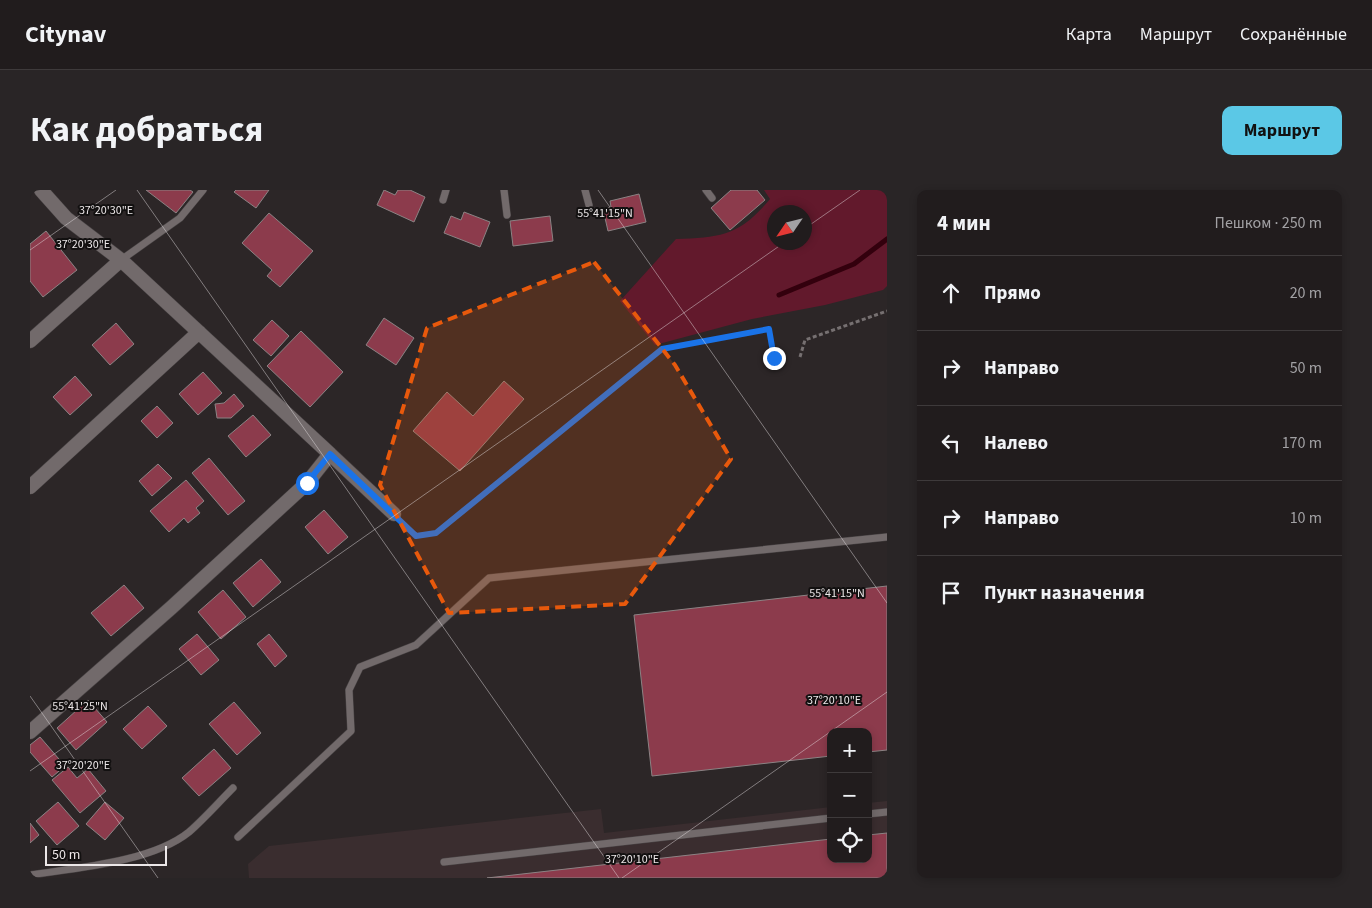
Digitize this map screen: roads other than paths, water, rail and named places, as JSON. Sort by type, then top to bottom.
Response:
[{"type":"street","points":[[40,190],[66,218],[121,260],[394,514]]},
{"type":"street","points":[[30,341],[121,260]]},
{"type":"street","points":[[30,487],[199,332]]},
{"type":"street","points":[[30,732],[172,607],[300,489],[330,454]]},
{"type":"lane","points":[[121,260],[180,218],[203,190]]},
{"type":"lane","points":[[444,200],[446,190]]},
{"type":"lane","points":[[504,190],[507,215]]},
{"type":"lane","points":[[585,190],[588,205]]},
{"type":"lane","points":[[706,190],[712,198]]},
{"type":"lane","points":[[238,837],[351,731],[349,690],[360,667],[416,645],[489,578],[887,537]]},
{"type":"lane","points":[[30,876],[104,863],[161,849],[188,832],[233,788]]},
{"type":"lane","points":[[872,814],[887,812]]},
{"type":"lane","points":[[444,862],[827,818]]},
{"type":"waterway","points":[[779,295],[854,264],[887,239]]}]
